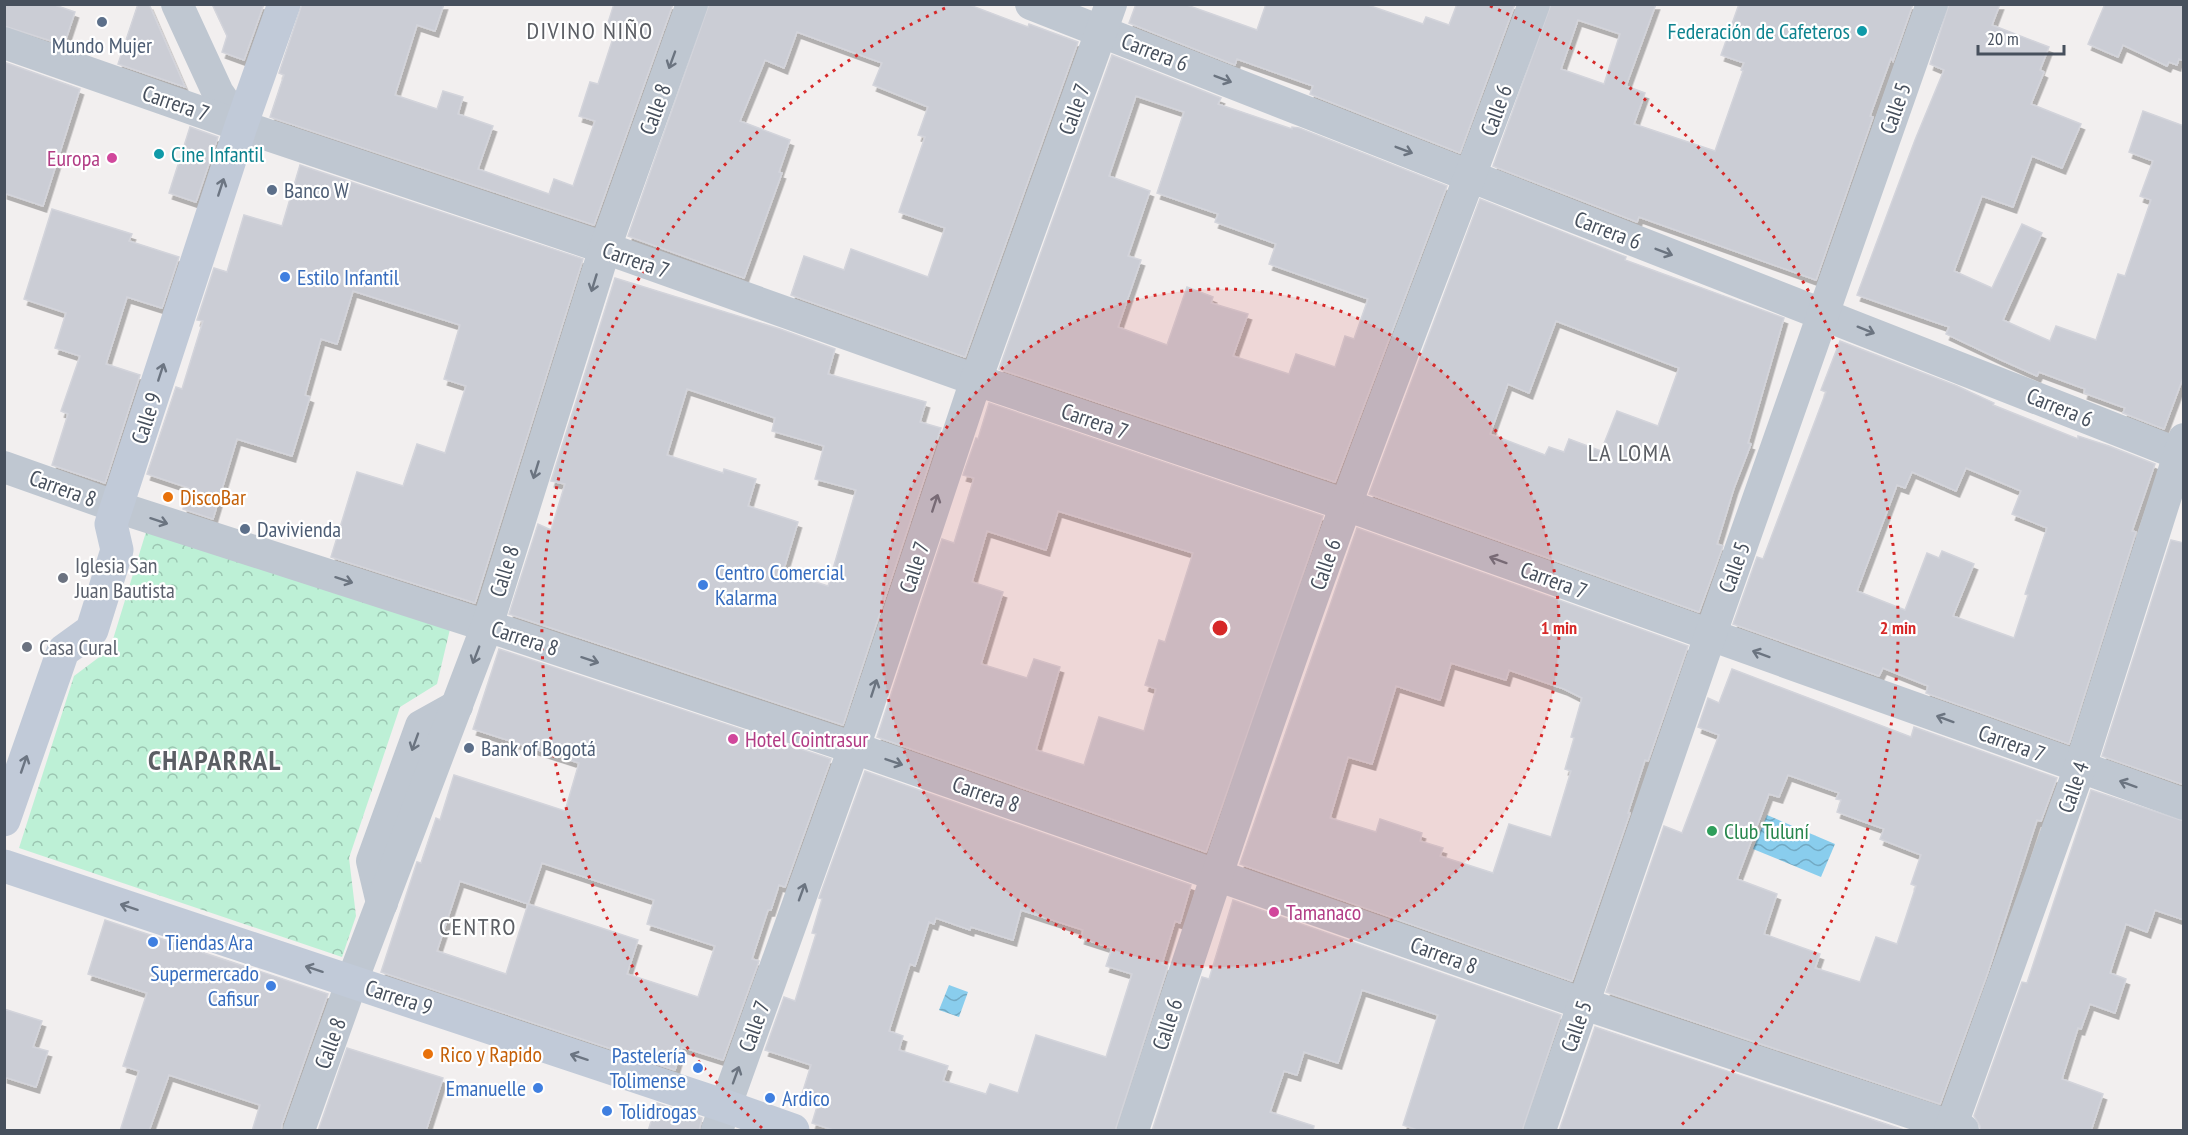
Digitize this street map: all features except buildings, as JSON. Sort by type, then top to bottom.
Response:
[{"type":"main road","name":"Calle 9","points":[[4,820],[63,651],[92,630],[117,550],[111,524],[241,126],[284,4]]},
{"type":"main road","name":"Carrera 9","points":[[4,866],[352,981],[721,1118],[793,1131]]},
{"type":"street","points":[[177,4],[218,93],[241,126]]},
{"type":"street","name":"Calle 8","points":[[299,1131],[352,981],[487,626],[605,248],[692,4]]},
{"type":"street","name":"Carrera 6","points":[[1031,4],[1106,18],[1471,177],[1824,314],[2182,449]]},
{"type":"street","name":"Calle 6","points":[[1132,1131],[1216,874],[1346,505],[1534,4]]},
{"type":"street","name":"Calle 5","points":[[1540,1131],[1710,636],[1932,4]]},
{"type":"street","name":"Calle 7","points":[[721,1118],[854,748],[976,381],[1106,18]]},
{"type":"street","name":"Carrera 7","points":[[4,43],[241,126],[605,248],[976,381],[1346,505],[2184,804]]},
{"type":"street","name":"Calle 4","points":[[1955,1129],[2080,767],[2182,449]]},
{"type":"street","name":"Carrera 8","points":[[4,467],[117,507],[487,626],[854,748],[1584,1004],[1955,1129]]},
{"type":"green space","points":[[146,532],[450,629],[437,684],[400,707],[349,858],[356,916],[342,957],[19,848],[74,676],[110,649]]},
{"type":"water","points":[[1767,815],[1835,844],[1821,877],[1753,849]]},
{"type":"water","points":[[949,985],[968,992],[959,1017],[939,1010]]},
{"type":"place","name":"Mundo Mujer","points":[[102,22]]},
{"type":"place","name":"Federación de Cafeteros","points":[[1862,31]]},
{"type":"place","name":"Cine Infantil","points":[[159,154]]},
{"type":"place","name":"Europa","points":[[112,158]]},
{"type":"place","name":"Banco W","points":[[272,190]]},
{"type":"place","name":"Estilo Infantil","points":[[285,277]]},
{"type":"place","name":"DiscoBar","points":[[168,497]]},
{"type":"place","name":"Davivienda","points":[[245,529]]},
{"type":"place","name":"Iglesia San Juan Bautista","points":[[63,578]]},
{"type":"place","name":"Centro Comercial Kalarma","points":[[703,585]]},
{"type":"place","name":"Casa Cural","points":[[27,647]]},
{"type":"place","name":"Hotel Cointrasur","points":[[733,739]]},
{"type":"place","name":"Bank of Bogotá","points":[[469,748]]},
{"type":"place","name":"Club Tuluní","points":[[1712,831]]},
{"type":"place","name":"Tamanaco","points":[[1274,912]]},
{"type":"place","name":"Tiendas Ara","points":[[153,942]]},
{"type":"place","name":"Supermercado Cafisur","points":[[271,986]]},
{"type":"place","name":"Rico y Rapido","points":[[428,1054]]},
{"type":"place","name":"Pastelería Tolimense","points":[[698,1068]]},
{"type":"place","name":"Emanuelle","points":[[538,1088]]},
{"type":"place","name":"Ardico","points":[[770,1098]]},
{"type":"place","name":"Tolidrogas","points":[[607,1111]]},
{"type":"district","name":"DIVINO NIÑO","points":[[590,31]]},
{"type":"district","name":"LA LOMA","points":[[1630,453]]},
{"type":"district","name":"CHAPARRAL","points":[[215,760]]},
{"type":"district","name":"CENTRO","points":[[478,927]]}]
